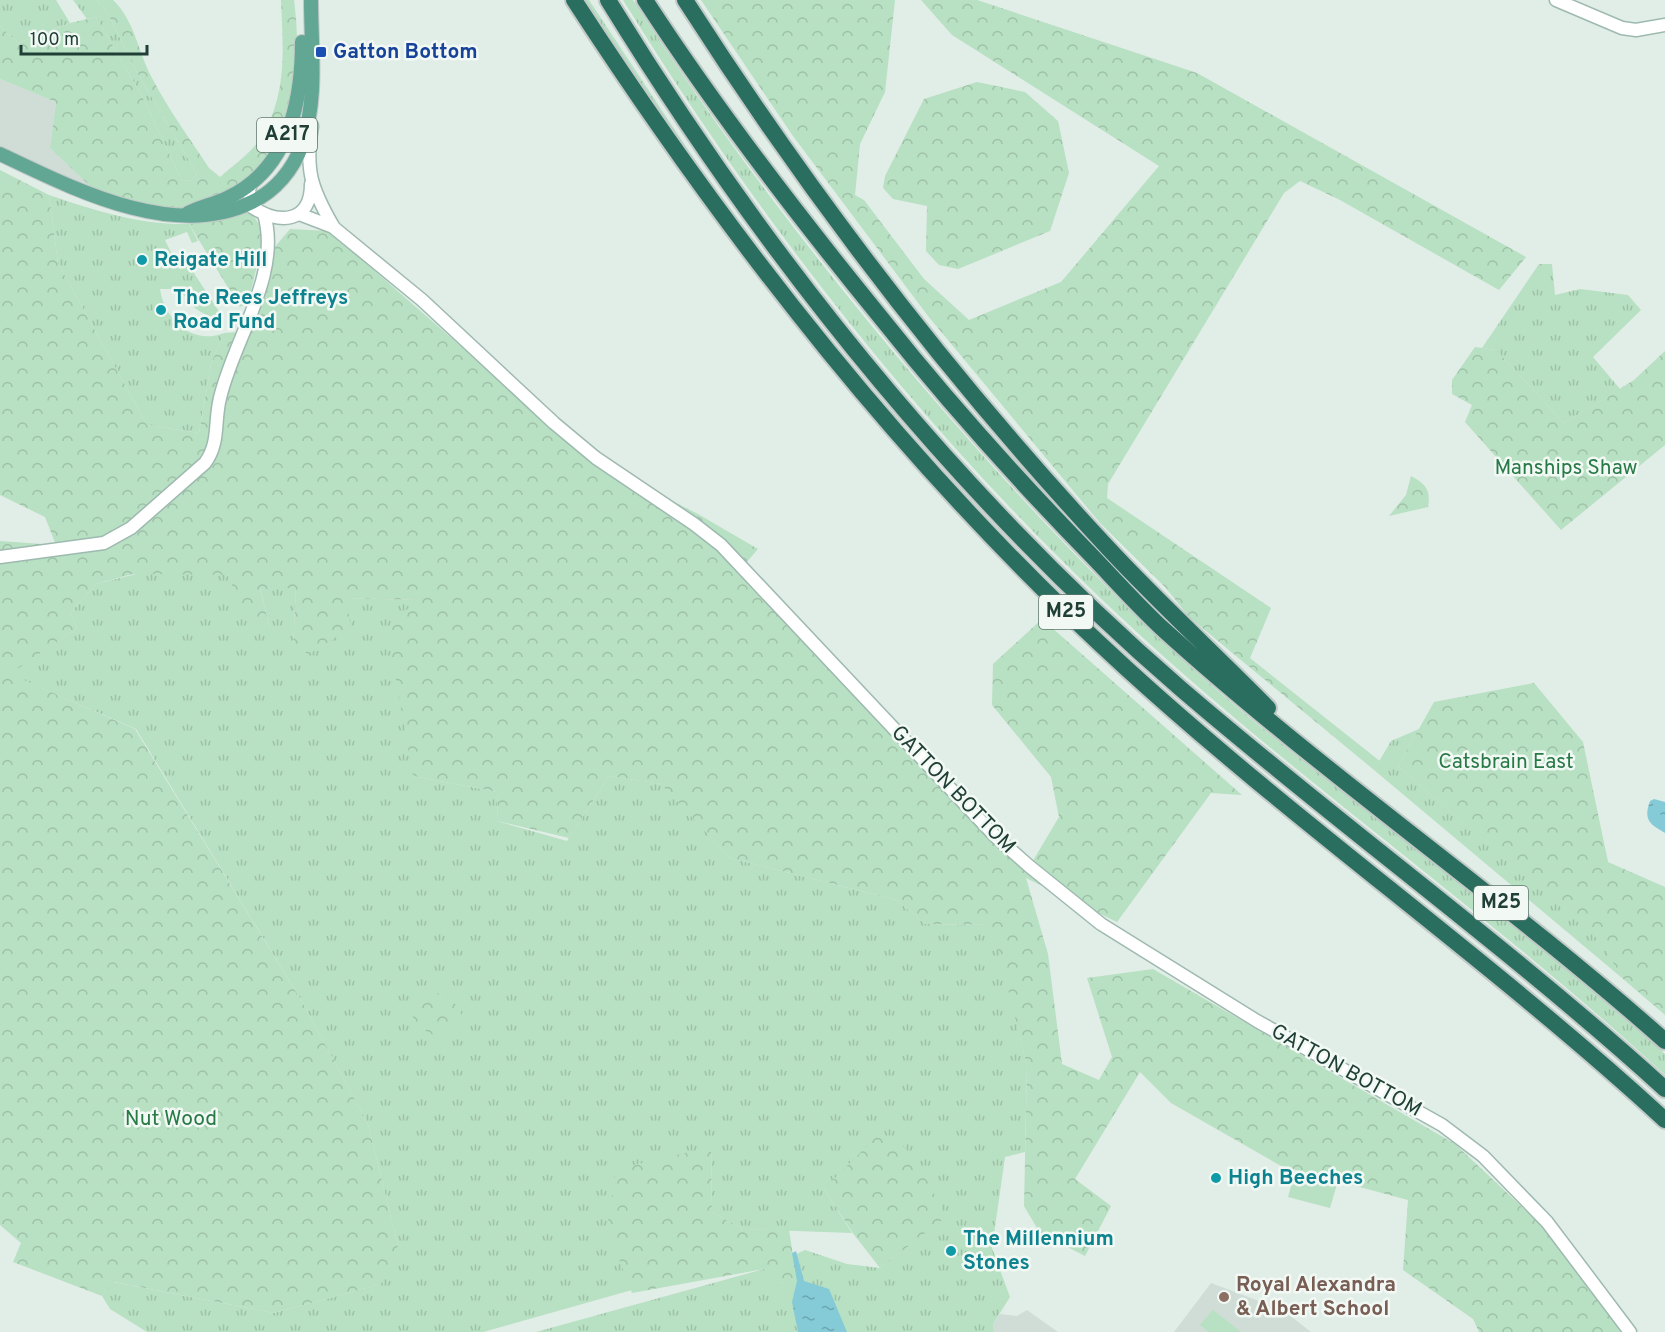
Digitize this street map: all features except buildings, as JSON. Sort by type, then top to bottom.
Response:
[{"type":"highway","name":"M25","points":[[574,0],[676,151],[761,266],[880,416],[987,534],[1065,612],[1203,736],[1593,1054],[1665,1120]]},
{"type":"highway","name":"M25","points":[[608,0],[691,128],[779,253],[886,389],[1019,535],[1078,594],[1180,687],[1537,978],[1665,1089]]},
{"type":"highway","name":"M25","points":[[645,0],[718,107],[802,221],[923,370],[1016,479],[1160,626],[1331,773],[1524,921],[1665,1041]]},
{"type":"highway","name":"M25","points":[[685,0],[837,224],[951,369],[1108,548],[1331,773]]},
{"type":"main road","name":"A217","points":[[183,215],[227,198],[250,184],[265,171],[282,148],[295,113],[302,66],[302,0]]},
{"type":"main road","name":"A217","points":[[0,154],[111,201],[143,210],[183,215],[214,215],[250,203],[262,197],[285,176],[303,141],[312,97],[313,0]]},
{"type":"street","points":[[270,238],[309,201],[311,183],[309,154],[317,85],[313,0]]},
{"type":"street","points":[[1556,0],[1622,28],[1636,30],[1662,26]]},
{"type":"street","points":[[311,183],[333,227]]},
{"type":"street","points":[[250,184],[250,203]]},
{"type":"street","name":"GATTON BOTTOM","points":[[250,203],[264,214],[274,218],[294,216],[333,227],[422,300],[554,423],[596,458],[694,524],[721,545],[995,836],[1101,924],[1257,1021],[1442,1125],[1483,1156],[1547,1222],[1630,1332]]},
{"type":"street","points":[[0,557],[105,543],[131,528],[205,463],[213,452],[219,399],[249,321],[270,238],[264,214]]},
{"type":"shaded area","points":[[0,79],[56,102],[50,148],[90,186],[87,193],[0,154]]},
{"type":"shaded area","name":"Royal Alexandra & Albert School","points":[[1211,1283],[1283,1310],[1311,1332],[1174,1332]]},
{"type":"shaded area","points":[[1027,1310],[1058,1332],[994,1332],[993,1324],[1000,1314],[1017,1316]]},
{"type":"green space","points":[[0,0],[56,0],[70,23],[18,43],[0,26]]},
{"type":"green space","points":[[73,0],[97,0],[108,14],[138,74],[197,174],[191,180],[182,181],[142,96],[96,17],[87,19]]},
{"type":"green space","points":[[97,0],[113,0],[120,8],[131,27],[147,68],[165,101],[209,168],[220,177],[251,150],[269,123],[282,71],[281,0],[294,0],[296,67],[289,112],[270,152],[240,183],[183,215],[87,193],[90,186],[50,148],[56,102],[0,79],[0,26],[18,43],[70,23],[96,17],[142,96],[182,181],[191,180],[197,174],[138,74],[108,14]]},
{"type":"green space","points":[[582,0],[589,0],[735,221]]},
{"type":"green space","points":[[623,0],[633,0],[700,100],[771,198],[883,340],[987,460],[1088,568],[1158,637],[1262,728],[1496,911],[1660,1049],[1665,1054],[1665,1075],[1488,923],[1307,778],[1188,678],[1027,526],[880,360],[811,274],[745,185]]},
{"type":"green space","points":[[701,0],[895,0],[885,92],[860,144],[855,195],[864,200],[924,279],[969,320],[1061,282],[1159,166],[952,35],[921,0],[977,0],[1197,73],[1526,257],[1499,290],[1340,200],[1300,181],[1284,193],[1108,484],[1107,498],[1271,608],[1250,658],[1381,762],[1374,770],[1189,617],[1166,588],[1100,523],[928,316],[793,136]]},
{"type":"green space","points":[[977,82],[1025,92],[1058,121],[1069,173],[1050,231],[958,269],[939,265],[926,251],[927,206],[893,199],[883,188],[885,176],[924,99]]},
{"type":"green space","name":"Nut Wood","points":[[0,170],[49,195],[58,263],[147,425],[199,433],[211,364],[224,333],[254,331],[274,248],[290,229],[329,231],[591,460],[698,514],[758,549],[739,571],[962,809],[1028,869],[1059,817],[1051,777],[992,705],[993,664],[1042,619],[1242,795],[1211,793],[1117,922],[1026,878],[1048,954],[1062,1064],[1099,1080],[1112,1057],[1087,978],[1153,969],[1455,1144],[1537,1221],[1623,1332],[1479,1332],[1473,1319],[1403,1270],[1408,1200],[1281,1166],[1171,1103],[1140,1072],[1075,1179],[1111,1206],[1085,1256],[1040,1233],[1024,1206],[1027,1066],[992,925],[925,924],[897,900],[730,858],[661,784],[609,776],[569,838],[497,821],[498,792],[413,776],[387,630],[416,600],[346,598],[351,628],[309,654],[293,647],[296,588],[260,589],[270,629],[256,633],[227,575],[133,574],[96,584],[70,613],[77,628],[10,674],[135,729],[304,1005],[368,1124],[398,1246],[381,1284],[274,1313],[114,1282],[102,1296],[13,1262],[21,1243],[0,1225],[0,541],[56,545],[45,517],[0,495]]},
{"type":"green space","points":[[49,195],[136,219],[189,224],[198,241],[192,243],[187,232],[165,240],[179,269],[188,265],[187,262],[193,259],[190,267],[220,313],[218,318],[196,308],[180,289],[160,289],[167,310],[182,327],[201,336],[224,333],[211,364],[199,433],[147,425],[58,263]]},
{"type":"green space","points":[[250,211],[265,233],[248,303],[240,307],[189,224]]},
{"type":"green space","points":[[1539,264],[1552,264],[1555,295],[1580,289],[1628,295],[1641,310],[1593,357],[1620,389],[1564,423],[1496,350],[1482,348]]},
{"type":"green space","name":"Manships Shaw","points":[[1475,347],[1496,350],[1564,423],[1634,380],[1665,351],[1665,445],[1561,530],[1465,422],[1472,405],[1452,394],[1452,380]]},
{"type":"green space","points":[[1411,476],[1426,488],[1429,496],[1428,507],[1389,516],[1406,495]]},
{"type":"green space","points":[[144,572],[227,575],[270,629],[260,588],[296,588],[293,647],[346,598],[417,600],[413,776],[498,792],[497,821],[567,841],[609,776],[662,784],[730,858],[897,900],[925,924],[993,925],[1027,1066],[1025,1152],[1005,1157],[992,1248],[1010,1297],[993,1324],[994,1332],[536,1332],[764,1269],[805,1250],[847,1264],[880,1268],[945,1217],[824,1189],[852,1233],[743,1229],[712,1212],[711,1147],[632,1290],[483,1332],[147,1332],[110,1309],[102,1296],[113,1282],[274,1313],[377,1285],[398,1246],[368,1124],[304,1005],[136,729],[9,674],[77,628],[70,613],[96,584]]},
{"type":"green space","name":"Catsbrain East","points":[[1534,683],[1583,742],[1608,862],[1665,887],[1665,1015],[1622,978],[1601,942],[1398,766],[1434,702]]},
{"type":"green space","points":[[1419,729],[1398,766],[1602,942],[1622,978],[1374,770],[1391,741]]},
{"type":"green space","points":[[427,992],[450,995],[463,1017],[439,1038],[415,1025],[409,1002]]},
{"type":"green space","points":[[878,1135],[901,1143],[927,1180],[946,1217],[880,1268],[852,1232],[824,1189]]},
{"type":"green space","points":[[711,1147],[712,1212],[743,1229],[789,1230],[797,1281],[792,1302],[764,1269],[632,1293],[607,1228],[616,1169]]},
{"type":"green space","points":[[1295,1172],[1337,1184],[1330,1208],[1288,1197]]},
{"type":"green space","points":[[1213,1310],[1241,1332],[1209,1332],[1200,1325]]},
{"type":"water","points":[[1654,799],[1665,802],[1665,833],[1649,821],[1648,807],[1650,801]]},
{"type":"water","points":[[796,1251],[804,1281],[829,1289],[847,1332],[798,1332],[792,1302],[797,1281],[792,1253]]},
{"type":"place","name":"Gatton Bottom","points":[[321,52]]},
{"type":"place","name":"Reigate Hill","points":[[142,260]]},
{"type":"place","name":"The Rees Jeffreys Road Fund","points":[[161,310]]},
{"type":"place","name":"High Beeches","points":[[1216,1178]]},
{"type":"place","name":"The Millennium Stones","points":[[951,1251]]},
{"type":"place","name":"Royal Alexandra & Albert School","points":[[1224,1297]]}]
